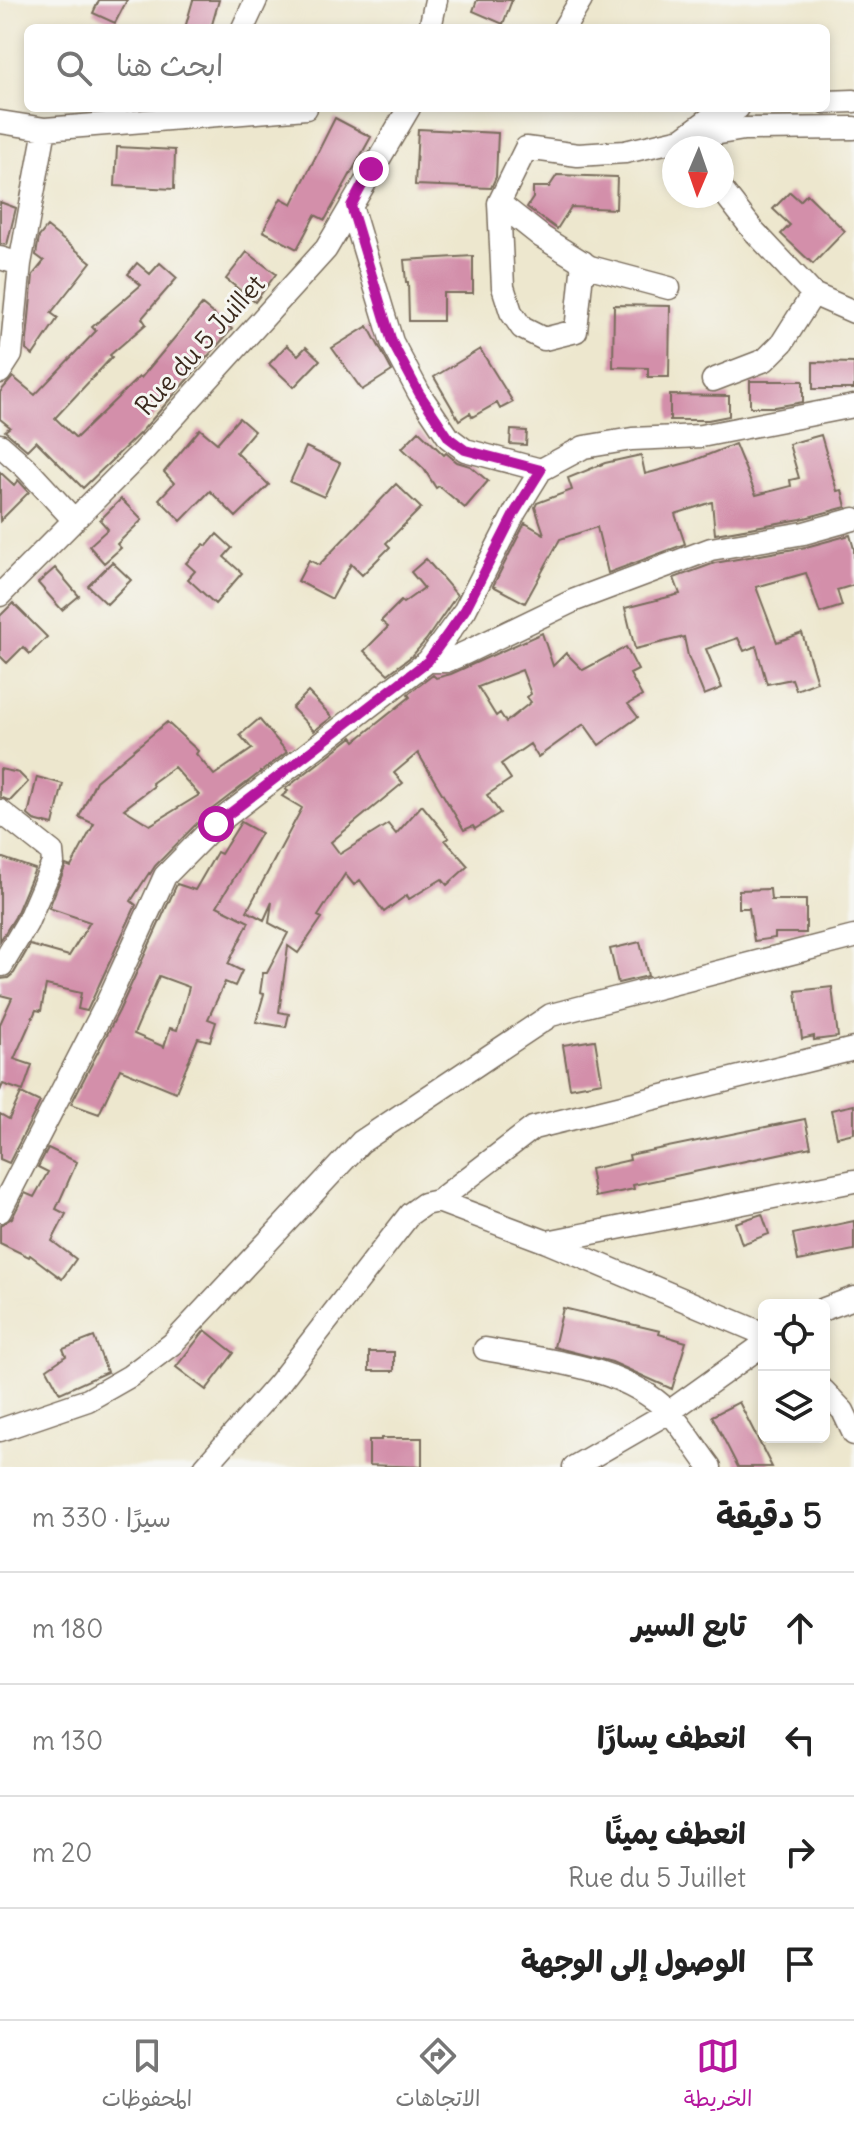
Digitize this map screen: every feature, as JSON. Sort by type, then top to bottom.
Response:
[{"type":"street","points":[[245,24],[256,0]]},
{"type":"street","points":[[431,24],[436,0]]},
{"type":"street","points":[[566,24],[581,0]]},
{"type":"street","points":[[830,102],[854,101]]},
{"type":"street","points":[[0,122],[45,129],[216,112]]},
{"type":"street","name":"Rue du 5 Juillet","points":[[0,595],[143,451],[326,249],[407,112]]},
{"type":"street","points":[[693,136],[721,112]]},
{"type":"street","points":[[715,136],[744,129],[854,128]]},
{"type":"street","points":[[0,372],[11,355],[10,261],[45,129]]},
{"type":"street","points":[[583,262],[576,331],[544,339],[522,328],[511,312],[503,287],[499,203],[526,148],[578,155],[662,147]]},
{"type":"street","points":[[499,203],[542,237],[590,267],[669,288]]},
{"type":"street","points":[[734,205],[813,294],[854,312]]},
{"type":"street","points":[[351,206],[392,342],[419,393],[449,438],[465,450],[541,470]]},
{"type":"street","points":[[713,380],[765,360],[782,343],[813,294]]},
{"type":"street","points":[[0,1211],[106,1005],[165,876],[216,824],[428,661],[465,610],[515,512],[541,470],[584,447],[632,439],[701,436],[854,406]]},
{"type":"street","points":[[0,445],[74,520]]},
{"type":"street","points":[[428,661],[446,661],[575,600],[711,549],[804,533],[854,519]]},
{"type":"street","points":[[0,811],[54,856],[27,923],[2,965]]},
{"type":"street","points":[[0,1430],[88,1400],[130,1376],[172,1344],[361,1142],[551,1015],[854,937]]},
{"type":"street","points":[[205,1467],[279,1383],[410,1214],[424,1204],[438,1201],[533,1128],[854,1049]]},
{"type":"street","points":[[547,1242],[854,1181]]},
{"type":"street","points":[[438,1201],[547,1242],[758,1331]]},
{"type":"street","points":[[830,1307],[854,1298]]},
{"type":"street","points":[[574,1467],[669,1412],[758,1348]]},
{"type":"street","points":[[485,1349],[599,1371],[620,1378],[669,1412],[710,1467]]},
{"type":"street","points":[[830,1397],[843,1411],[854,1434]]},
{"type":"building","points":[[99,0],[127,0],[115,23],[93,13]]},
{"type":"building","points":[[193,0],[219,0],[212,24],[186,24]]},
{"type":"building","points":[[477,0],[512,0],[503,24],[473,11]]},
{"type":"building","points":[[335,118],[371,137],[325,220],[315,215],[297,249],[263,231],[281,198],[292,204]]},
{"type":"building","points":[[418,129],[498,133],[496,177],[491,188],[415,185]]},
{"type":"building","points":[[117,147],[175,150],[174,189],[115,186]]},
{"type":"building","points":[[557,175],[617,177],[616,209],[571,207],[557,229],[527,207],[533,198],[533,187],[549,187]]},
{"type":"building","points":[[790,192],[800,201],[807,194],[845,231],[813,264],[781,234],[790,225],[773,209]]},
{"type":"building","points":[[0,202],[16,208],[7,245],[0,244]]},
{"type":"building","points":[[47,227],[91,262],[51,313],[58,318],[33,355],[26,350],[33,275],[44,261],[36,255],[39,237]]},
{"type":"building","points":[[247,252],[276,274],[255,302],[226,279]]},
{"type":"building","points":[[473,256],[473,293],[443,293],[443,321],[409,321],[404,260]]},
{"type":"building","points":[[137,263],[150,274],[160,263],[177,278],[142,318],[146,324],[110,355],[112,357],[55,418],[76,438],[141,378],[202,305],[232,329],[141,432],[83,488],[36,441],[27,450],[5,431],[10,427],[0,419],[0,392],[13,377],[35,395],[96,331],[92,327],[141,285],[128,274]]},
{"type":"building","points":[[614,305],[670,306],[669,377],[648,377],[648,368],[613,367]]},
{"type":"building","points":[[368,326],[392,371],[362,390],[332,348]]},
{"type":"building","points":[[287,345],[298,355],[306,347],[320,360],[294,387],[269,364]]},
{"type":"building","points":[[480,349],[513,402],[500,409],[497,403],[472,417],[470,413],[459,420],[434,377]]},
{"type":"building","points":[[813,362],[854,363],[854,389],[813,389]]},
{"type":"building","points":[[750,381],[803,381],[803,402],[750,407]]},
{"type":"building","points":[[670,395],[729,396],[729,416],[708,420],[670,420]]},
{"type":"building","points":[[239,418],[254,431],[236,452],[269,485],[236,517],[210,491],[181,521],[159,499],[174,483],[164,472],[200,429],[217,443]]},
{"type":"building","points":[[511,430],[527,431],[526,445],[510,444]]},
{"type":"building","points":[[419,431],[444,455],[446,453],[457,462],[470,466],[488,481],[465,508],[439,486],[436,488],[424,469],[402,448]]},
{"type":"building","points":[[821,435],[837,491],[842,490],[846,507],[801,519],[715,534],[712,502],[675,514],[685,544],[608,573],[597,527],[560,539],[525,603],[493,586],[525,523],[544,534],[535,507],[537,503],[572,490],[568,478],[605,463],[641,455],[645,474],[690,462],[735,444],[756,495],[791,486],[790,480],[799,478],[789,444]]},
{"type":"building","points":[[306,447],[340,463],[324,497],[290,482]]},
{"type":"building","points":[[0,472],[14,485],[18,480],[29,492],[0,521]]},
{"type":"building","points":[[396,484],[421,508],[386,543],[390,547],[362,575],[351,564],[332,599],[298,581],[309,560],[319,565]]},
{"type":"building","points":[[121,499],[142,520],[117,544],[121,548],[104,563],[89,546],[108,529],[100,520]]},
{"type":"building","points":[[217,534],[232,548],[224,557],[242,573],[215,604],[188,579],[195,571],[186,563]]},
{"type":"building","points":[[850,535],[854,549],[854,585],[837,590],[842,606],[820,613],[806,573],[756,587],[777,642],[802,633],[817,682],[796,690],[792,679],[767,684],[756,646],[744,651],[738,638],[706,649],[722,688],[704,695],[688,656],[684,637],[635,649],[625,608],[680,594],[674,578],[715,563],[806,547]]},
{"type":"building","points":[[426,559],[457,595],[413,655],[388,674],[364,651],[388,627],[381,621],[401,601],[403,603],[424,588],[411,572]]},
{"type":"building","points":[[112,562],[131,580],[107,604],[88,586]]},
{"type":"building","points":[[55,568],[79,596],[62,610],[38,583]]},
{"type":"building","points":[[13,603],[47,637],[30,654],[23,647],[7,663],[0,656],[0,616]]},
{"type":"building","points":[[542,633],[553,666],[566,653],[583,670],[626,647],[638,670],[630,674],[642,696],[628,704],[638,717],[599,745],[584,724],[538,757],[530,744],[501,764],[511,779],[487,795],[500,813],[475,829],[473,826],[464,830],[418,753],[394,773],[403,783],[331,842],[340,854],[388,824],[396,834],[422,805],[449,838],[445,840],[468,866],[447,885],[442,879],[409,899],[407,895],[384,912],[360,880],[354,885],[345,874],[318,916],[322,918],[298,953],[288,946],[279,1012],[289,1014],[286,1027],[256,1022],[264,994],[260,993],[263,973],[267,973],[288,933],[269,923],[272,902],[264,920],[247,911],[302,808],[282,796],[288,791],[285,789],[352,737],[355,741],[433,675],[436,678]],"holes":[[[522,670],[531,694],[527,697],[531,702],[506,722],[500,713],[496,716],[478,687]]]},
{"type":"building","points":[[308,692],[332,717],[314,731],[292,708]]},
{"type":"building","points":[[259,719],[287,752],[207,813],[149,873],[131,901],[136,905],[87,1011],[78,1009],[81,993],[46,985],[41,1011],[36,1010],[14,1059],[32,1065],[23,1091],[3,1084],[0,1091],[0,1024],[12,998],[0,995],[0,979],[14,973],[30,945],[69,956],[90,922],[49,908],[66,865],[71,867],[94,824],[79,817],[96,781],[167,722],[198,751],[196,754],[214,775],[252,749],[240,735]],"holes":[[[174,767],[199,795],[150,825],[124,809]]]},
{"type":"building","points":[[0,769],[19,773],[28,782],[10,801],[0,797]]},
{"type":"building","points":[[37,777],[63,784],[53,825],[34,820],[28,815]]},
{"type":"building","points":[[241,822],[261,833],[217,906],[249,922],[228,964],[242,971],[235,986],[225,982],[208,1019],[216,1022],[210,1041],[198,1038],[176,1092],[120,1069],[99,1114],[71,1104],[119,1011],[177,884],[195,890],[217,852],[221,854]],"holes":[[[159,976],[189,987],[177,1030],[170,1028],[164,1047],[134,1034]]]},
{"type":"building","points":[[0,857],[35,869],[15,917],[0,941]]},
{"type":"building","points":[[770,889],[771,900],[806,900],[806,933],[775,933],[775,938],[754,941],[749,908],[739,908],[739,890]]},
{"type":"building","points":[[640,942],[648,976],[618,983],[610,949]]},
{"type":"building","points":[[832,987],[838,1037],[802,1039],[796,991]]},
{"type":"building","points":[[595,1040],[602,1082],[570,1088],[563,1045]]},
{"type":"building","points":[[21,1093],[40,1102],[9,1163],[0,1159],[0,1114],[9,1119]]},
{"type":"building","points":[[854,1105],[854,1133],[837,1137],[831,1110]]},
{"type":"building","points":[[805,1119],[811,1147],[633,1185],[634,1189],[595,1197],[590,1169],[630,1160],[629,1155]]},
{"type":"building","points":[[48,1148],[77,1162],[56,1209],[66,1214],[52,1241],[76,1259],[62,1279],[30,1255],[0,1243],[0,1225],[12,1218],[25,1193],[34,1197],[48,1172],[38,1167]]},
{"type":"building","points":[[762,1214],[769,1234],[742,1244],[735,1223]]},
{"type":"building","points":[[854,1221],[854,1250],[798,1261],[793,1234]]},
{"type":"building","points":[[563,1308],[660,1331],[659,1334],[686,1342],[672,1389],[612,1362],[554,1347]]},
{"type":"building","points":[[205,1330],[234,1353],[206,1390],[176,1367]]},
{"type":"building","points":[[94,1337],[107,1372],[60,1393],[47,1369],[66,1356],[63,1349]]},
{"type":"building","points":[[369,1352],[394,1352],[394,1371],[369,1371]]},
{"type":"building","points":[[739,1402],[772,1467],[738,1467],[712,1416]]},
{"type":"building","points":[[422,1438],[422,1467],[369,1465],[369,1440]]},
{"type":"route","points":[[216,824],[428,661],[465,610],[515,512],[541,470],[465,450],[449,438],[419,393],[392,342],[351,206],[371,169]]}]
